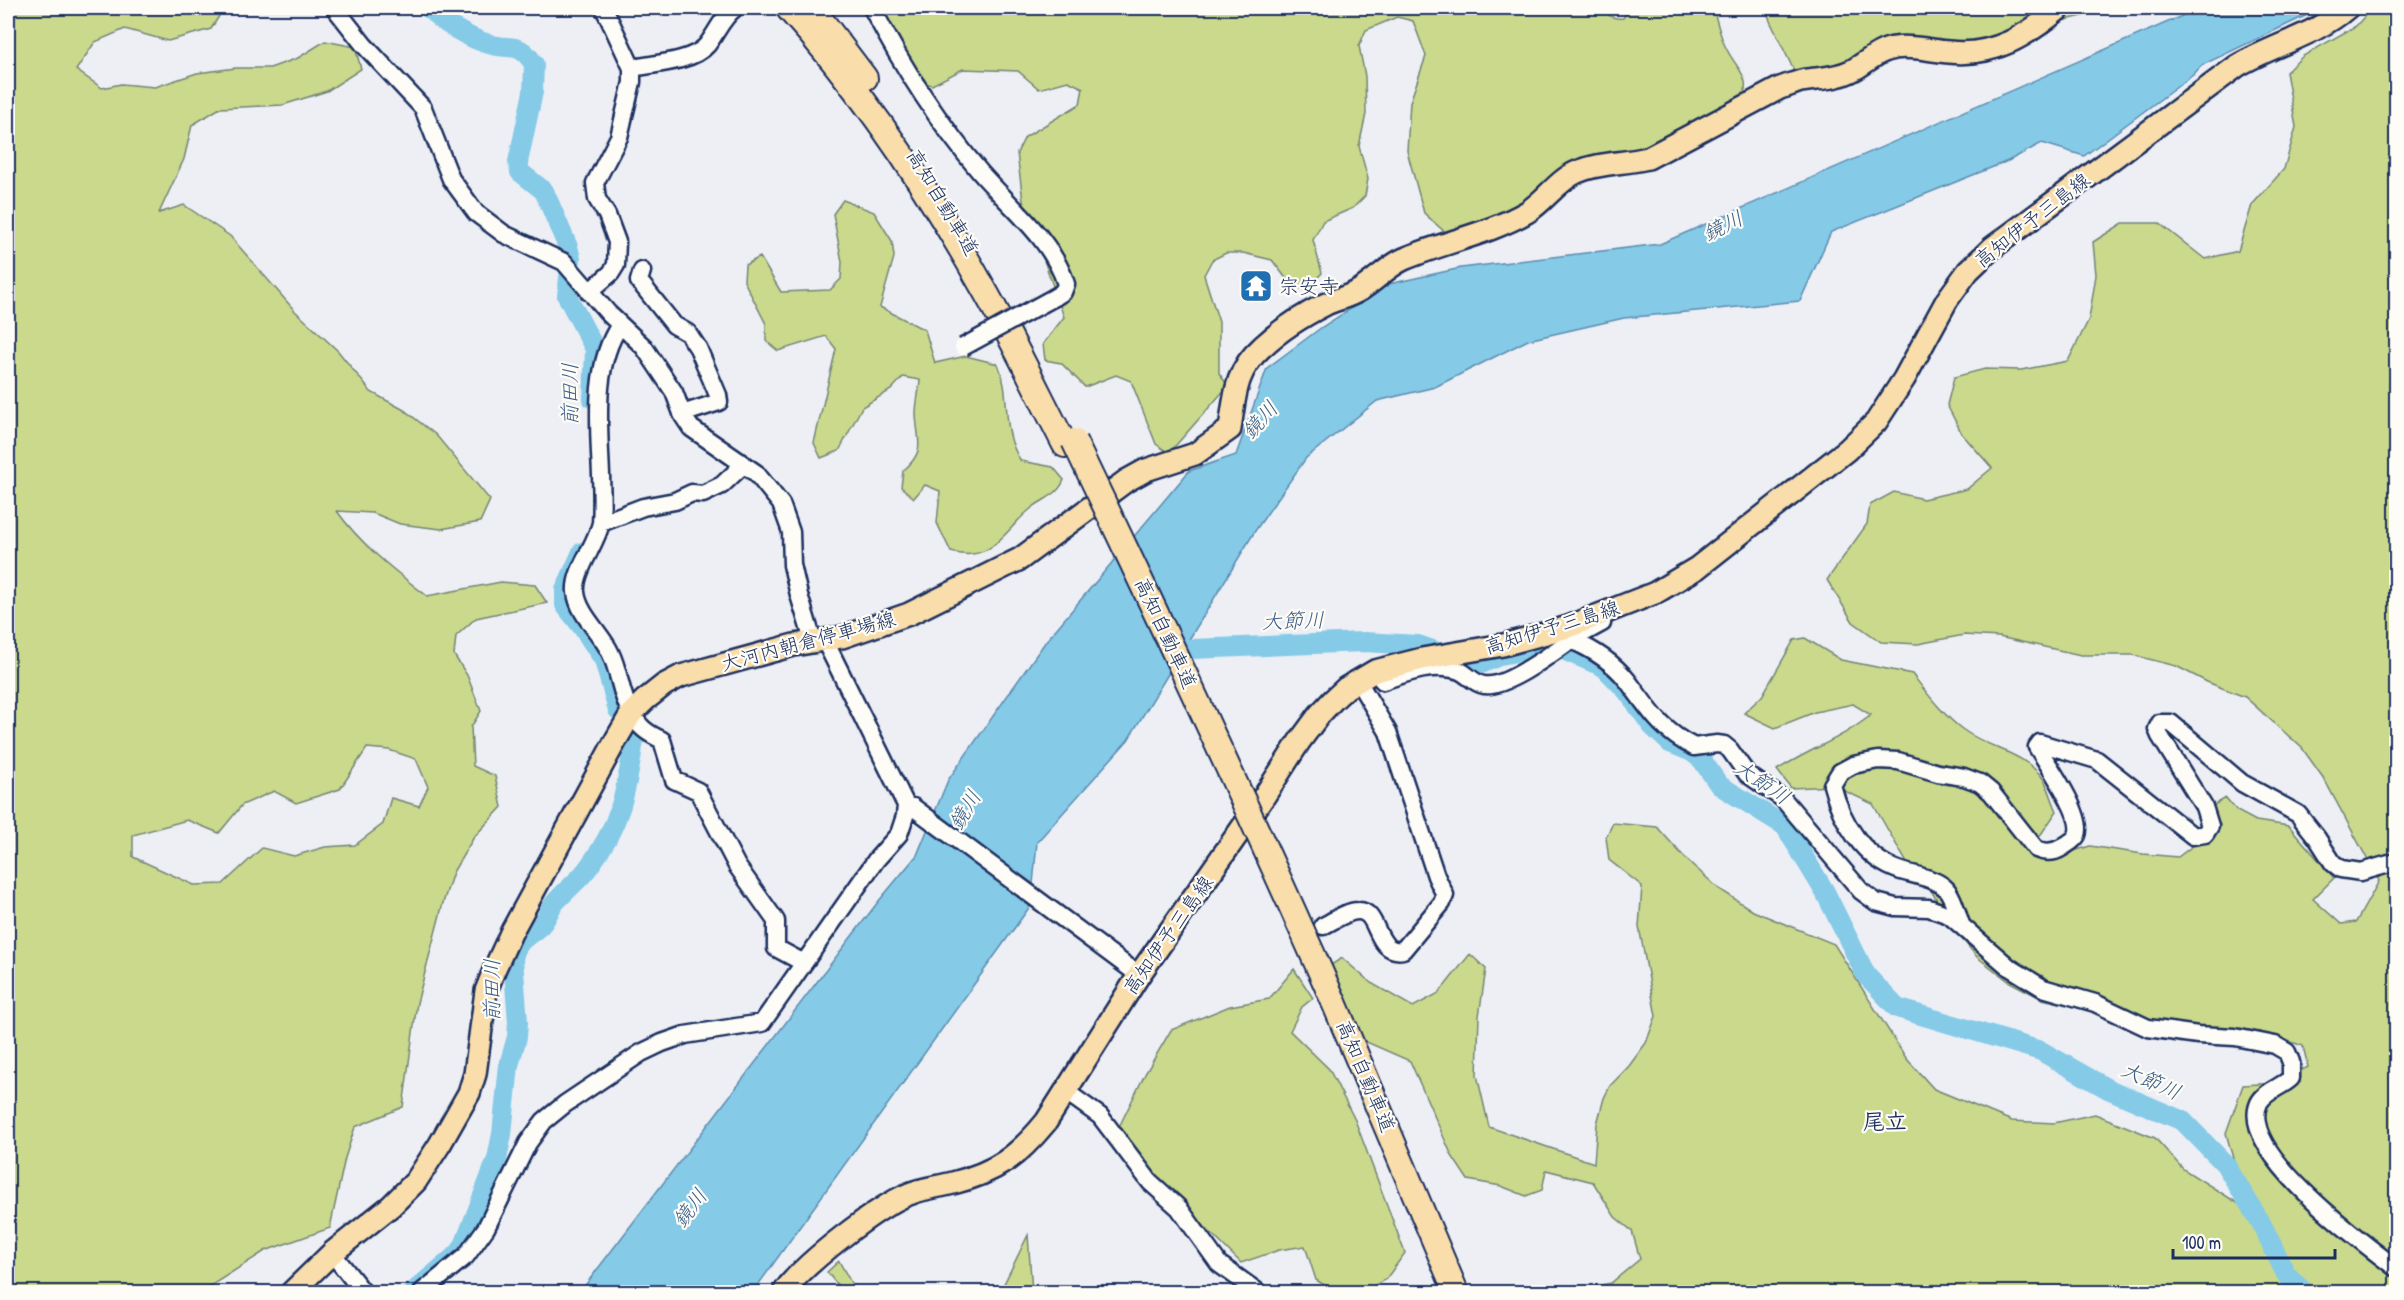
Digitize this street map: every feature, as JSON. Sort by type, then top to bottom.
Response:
[{"type":"highway","name":"高知自動車道","points":[[798,10],[851,58],[926,173],[990,280],[1161,621],[1263,843],[1329,1002],[1413,1186],[1456,1293]]},
{"type":"highway","points":[[1329,1002],[1447,1293]]},
{"type":"main road","name":"大河内朝倉停車場線","points":[[292,1293],[332,1253],[391,1206],[416,1181],[464,1105],[475,1074],[486,991],[512,931],[631,714],[664,685],[681,676],[818,640],[842,637],[909,614],[1020,559],[1146,470],[1195,454],[1230,429],[1238,378],[1262,347],[1304,316],[1360,290],[1402,260],[1488,230],[1528,211],[1575,173],[1603,164],[1648,158],[1780,88],[1800,82],[1832,78],[1850,72],[1878,53],[1895,47],[1961,54],[1980,52],[2011,43],[2036,28],[2060,8]]},
{"type":"main road","name":"高知伊予三島線","points":[[784,1293],[805,1267],[889,1203],[911,1193],[979,1175],[1017,1155],[1046,1122],[1139,975],[1319,715],[1346,688],[1367,676],[1398,664],[1503,645],[1561,642],[1600,615],[1655,593],[1697,568],[1863,436],[1887,407],[1955,288],[1975,264],[2004,238],[2237,66],[2260,52],[2322,26],[2347,8]]},
{"type":"street","points":[[335,8],[364,45],[423,108],[451,179],[476,213],[504,234],[564,262],[620,325],[644,347],[674,392],[682,414],[691,428],[756,473],[781,504],[790,532],[792,566],[799,595],[818,640],[909,806],[1139,975]]},
{"type":"street","points":[[586,287],[611,273],[616,265],[617,242],[610,221],[597,199],[595,183],[619,137],[632,82],[632,68],[604,8]]},
{"type":"street","points":[[632,68],[680,59],[700,51],[723,17],[735,8]]},
{"type":"street","points":[[872,8],[894,50],[931,107],[980,172],[1026,221],[1061,267],[1066,284],[1063,292],[963,347]]},
{"type":"street","points":[[642,271],[639,281],[674,325],[688,333],[698,348],[718,395],[719,402],[682,414]]},
{"type":"street","points":[[620,325],[611,338],[604,360],[599,424],[601,523],[598,536],[577,580],[576,591],[583,610],[609,650],[621,692],[631,714],[645,732],[662,740],[674,780],[698,791],[737,866],[776,921],[776,948],[804,963]]},
{"type":"street","points":[[601,523],[643,507],[675,501],[692,493],[703,494],[722,484],[743,465]]},
{"type":"street","points":[[1367,676],[1383,681],[1429,668],[1450,669],[1461,672],[1485,685],[1495,684],[1512,677],[1561,642],[1588,647],[1626,679],[1652,716],[1674,736],[1694,747],[1717,744],[1724,745],[1730,750],[1747,774],[1783,799],[1861,891],[1876,902],[1895,907],[1939,910],[1961,924],[2009,967],[2043,988],[2095,1003],[2148,1028],[2198,1035],[2235,1036],[2275,1045],[2286,1052],[2291,1062],[2291,1078],[2284,1085],[2266,1094],[2259,1103],[2255,1119],[2263,1140],[2311,1200],[2397,1268]]},
{"type":"street","points":[[1323,926],[1355,910],[1362,911],[1368,915],[1387,948],[1396,951],[1403,950],[1442,903],[1444,895],[1367,676]]},
{"type":"street","points":[[1961,924],[1947,888],[1940,883],[1895,869],[1870,854],[1854,836],[1838,807],[1832,785],[1840,772],[1852,765],[1878,760],[1898,760],[1980,783],[1991,792],[2037,849],[2044,853],[2059,850],[2071,842],[2077,836],[2078,827],[2070,802],[2037,747],[2040,744],[2097,760],[2193,836],[2205,834],[2210,826],[2204,807],[2157,729],[2160,723],[2171,723],[2242,783],[2298,814],[2333,863],[2341,869],[2361,872],[2397,862]]},
{"type":"street","points":[[422,1293],[466,1256],[481,1237],[528,1143],[544,1120],[609,1073],[662,1043],[685,1035],[762,1023],[876,861],[899,834],[909,806]]},
{"type":"street","points":[[1065,1091],[1100,1116],[1150,1182],[1179,1208],[1219,1264],[1258,1293]]},
{"type":"street","points":[[332,1253],[363,1293]]},
{"type":"green space","points":[[8,8],[224,8],[211,29],[168,41],[125,29],[95,42],[76,70],[102,88],[121,84],[155,87],[197,73],[236,68],[270,68],[298,58],[325,41],[355,47],[361,69],[327,91],[283,105],[220,108],[192,125],[184,159],[159,213],[184,205],[230,236],[295,311],[338,351],[371,392],[404,410],[436,435],[490,500],[480,522],[441,529],[400,524],[373,513],[337,511],[368,546],[427,596],[501,582],[535,585],[547,603],[476,618],[456,636],[454,655],[467,675],[481,711],[471,727],[473,766],[495,776],[502,807],[474,837],[453,872],[417,1003],[403,1107],[355,1127],[345,1158],[330,1228],[265,1251],[201,1292],[8,1292]],"holes":[[[367,748],[389,750],[416,759],[428,787],[419,806],[391,798],[383,824],[355,845],[325,847],[294,856],[262,848],[223,884],[194,885],[133,857],[133,835],[187,820],[219,833],[242,805],[274,791],[296,803],[340,789]]]},
{"type":"green space","points":[[887,8],[1602,8],[1611,16],[1623,18],[1629,8],[1713,8],[1724,43],[1743,76],[1745,88],[1740,108],[1677,130],[1638,161],[1579,170],[1532,221],[1448,235],[1424,213],[1407,151],[1410,102],[1426,56],[1413,21],[1397,17],[1366,30],[1359,46],[1365,76],[1366,114],[1359,146],[1368,179],[1365,196],[1353,208],[1323,221],[1313,240],[1322,273],[1310,285],[1295,290],[1272,260],[1243,253],[1226,253],[1212,260],[1204,275],[1219,322],[1219,373],[1228,386],[1169,453],[1156,444],[1131,381],[1116,375],[1085,387],[1061,363],[1045,360],[1043,344],[1064,317],[1023,201],[1017,153],[1025,137],[1080,104],[1083,88],[1068,81],[1039,89],[1018,71],[963,69],[932,85],[902,76],[878,18]]},
{"type":"green space","points":[[1766,8],[2100,8],[2099,12],[2034,28],[2005,45],[1927,49],[1897,35],[1881,39],[1841,71],[1798,79]]},
{"type":"green space","points":[[2372,8],[2396,8],[2396,1292],[2316,1292],[2299,1282],[2304,1292],[1567,1292],[1611,1283],[1640,1259],[1632,1231],[1615,1217],[1593,1182],[1546,1170],[1542,1190],[1526,1196],[1501,1186],[1468,1180],[1452,1156],[1410,1061],[1364,1041],[1342,995],[1331,965],[1342,958],[1371,983],[1413,1007],[1439,993],[1470,954],[1486,969],[1479,1016],[1477,1075],[1489,1127],[1594,1163],[1597,1124],[1604,1098],[1610,1086],[1646,1043],[1656,1016],[1639,927],[1642,886],[1609,860],[1606,837],[1613,823],[1657,827],[1686,859],[1718,888],[1753,911],[1834,944],[1906,1058],[1934,1089],[2012,1121],[2054,1123],[2095,1114],[2155,1138],[2183,1169],[2247,1209],[2226,1133],[2243,1085],[2276,1083],[2308,1067],[2303,1046],[2283,1039],[2187,1035],[2155,1024],[2042,999],[2010,982],[1977,957],[1957,933],[1932,892],[1907,863],[1873,804],[1834,786],[1791,788],[1777,770],[1849,730],[1871,715],[1853,704],[1815,712],[1775,728],[1744,713],[1762,696],[1794,640],[1805,638],[1841,660],[1912,674],[1929,696],[1962,729],[2024,761],[2042,777],[2057,811],[2037,840],[2047,859],[2090,846],[2178,857],[2203,838],[2209,808],[2226,798],[2237,811],[2256,821],[2289,826],[2334,878],[2313,899],[2341,924],[2356,922],[2379,881],[2324,779],[2302,748],[2245,697],[2207,682],[2176,666],[2133,655],[2081,655],[1999,637],[1964,635],[1918,644],[1881,642],[1853,622],[1827,580],[1867,524],[1870,505],[1894,492],[1923,499],[1967,489],[1992,468],[1962,434],[1947,405],[1954,377],[1985,369],[2021,370],[2068,361],[2089,319],[2096,275],[2093,242],[2123,223],[2159,223],[2205,259],[2238,251],[2252,205],[2284,169],[2296,127],[2286,72],[2303,56],[2356,26]]},
{"type":"green space","points":[[843,200],[874,212],[892,241],[894,257],[880,307],[925,330],[935,363],[966,356],[998,364],[1005,388],[1008,425],[1021,461],[1053,467],[1064,480],[1055,493],[1033,507],[997,542],[978,553],[951,552],[937,523],[940,491],[925,485],[914,498],[901,487],[903,471],[918,451],[916,406],[920,380],[903,377],[891,390],[862,407],[839,451],[821,458],[814,443],[836,349],[826,336],[778,351],[766,341],[766,324],[744,281],[745,265],[760,257],[781,292],[830,290],[841,279],[842,262],[833,214]]},
{"type":"green space","points":[[1294,969],[1313,998],[1302,1007],[1290,1031],[1329,1069],[1355,1120],[1405,1253],[1386,1279],[1363,1292],[1336,1292],[1316,1280],[1305,1246],[1279,1250],[1241,1263],[1114,1137],[1145,1074],[1171,1030],[1230,1006],[1269,999]]},
{"type":"green space","points":[[1028,1235],[1032,1292],[1000,1292]]},
{"type":"green space","points":[[839,1261],[856,1292],[843,1292],[827,1272]]},
{"type":"water","name":"鏡川","points":[[2200,8],[2322,8],[2202,65],[2193,75],[2084,156],[2042,143],[2008,161],[1831,232],[1800,301],[1624,318],[1528,340],[1435,387],[1377,401],[1306,458],[1255,531],[1128,740],[1037,842],[1031,905],[753,1292],[580,1292],[878,902],[917,855],[948,780],[1046,641],[1189,471],[1236,455],[1267,368],[1322,327],[1389,284],[1461,268],[1660,244]]},
{"type":"waterway","name":"前田川","points":[[429,8],[448,24],[481,42],[519,49],[534,64],[533,92],[518,162],[520,172],[544,191],[568,247],[571,259],[567,296],[595,349],[593,399]]},
{"type":"waterway","name":"前田川","points":[[582,552],[565,590],[565,605],[604,660],[618,710]]},
{"type":"waterway","name":"大節川","points":[[1161,646],[1191,649],[1364,642],[1418,645],[1466,662],[1483,663],[1501,655],[1551,645],[1604,667],[1627,691],[1652,726],[1670,743],[1692,752],[1702,760],[1719,785],[1785,826],[1825,892],[1866,975],[1897,1008],[2041,1051],[2108,1089],[2183,1121],[2225,1164],[2262,1225],[2286,1274],[2304,1292]]},
{"type":"waterway","name":"前田川","points":[[413,1292],[460,1252],[465,1243],[497,1159],[502,1134],[509,1065],[517,1037],[513,959],[515,952],[520,943],[543,923],[557,900],[584,873],[608,837],[625,792],[634,739],[632,731]]},
{"type":"place","name":"宗安寺","points":[[1256,286]]},
{"type":"district","name":"尾立","points":[[1885,1121]]}]
